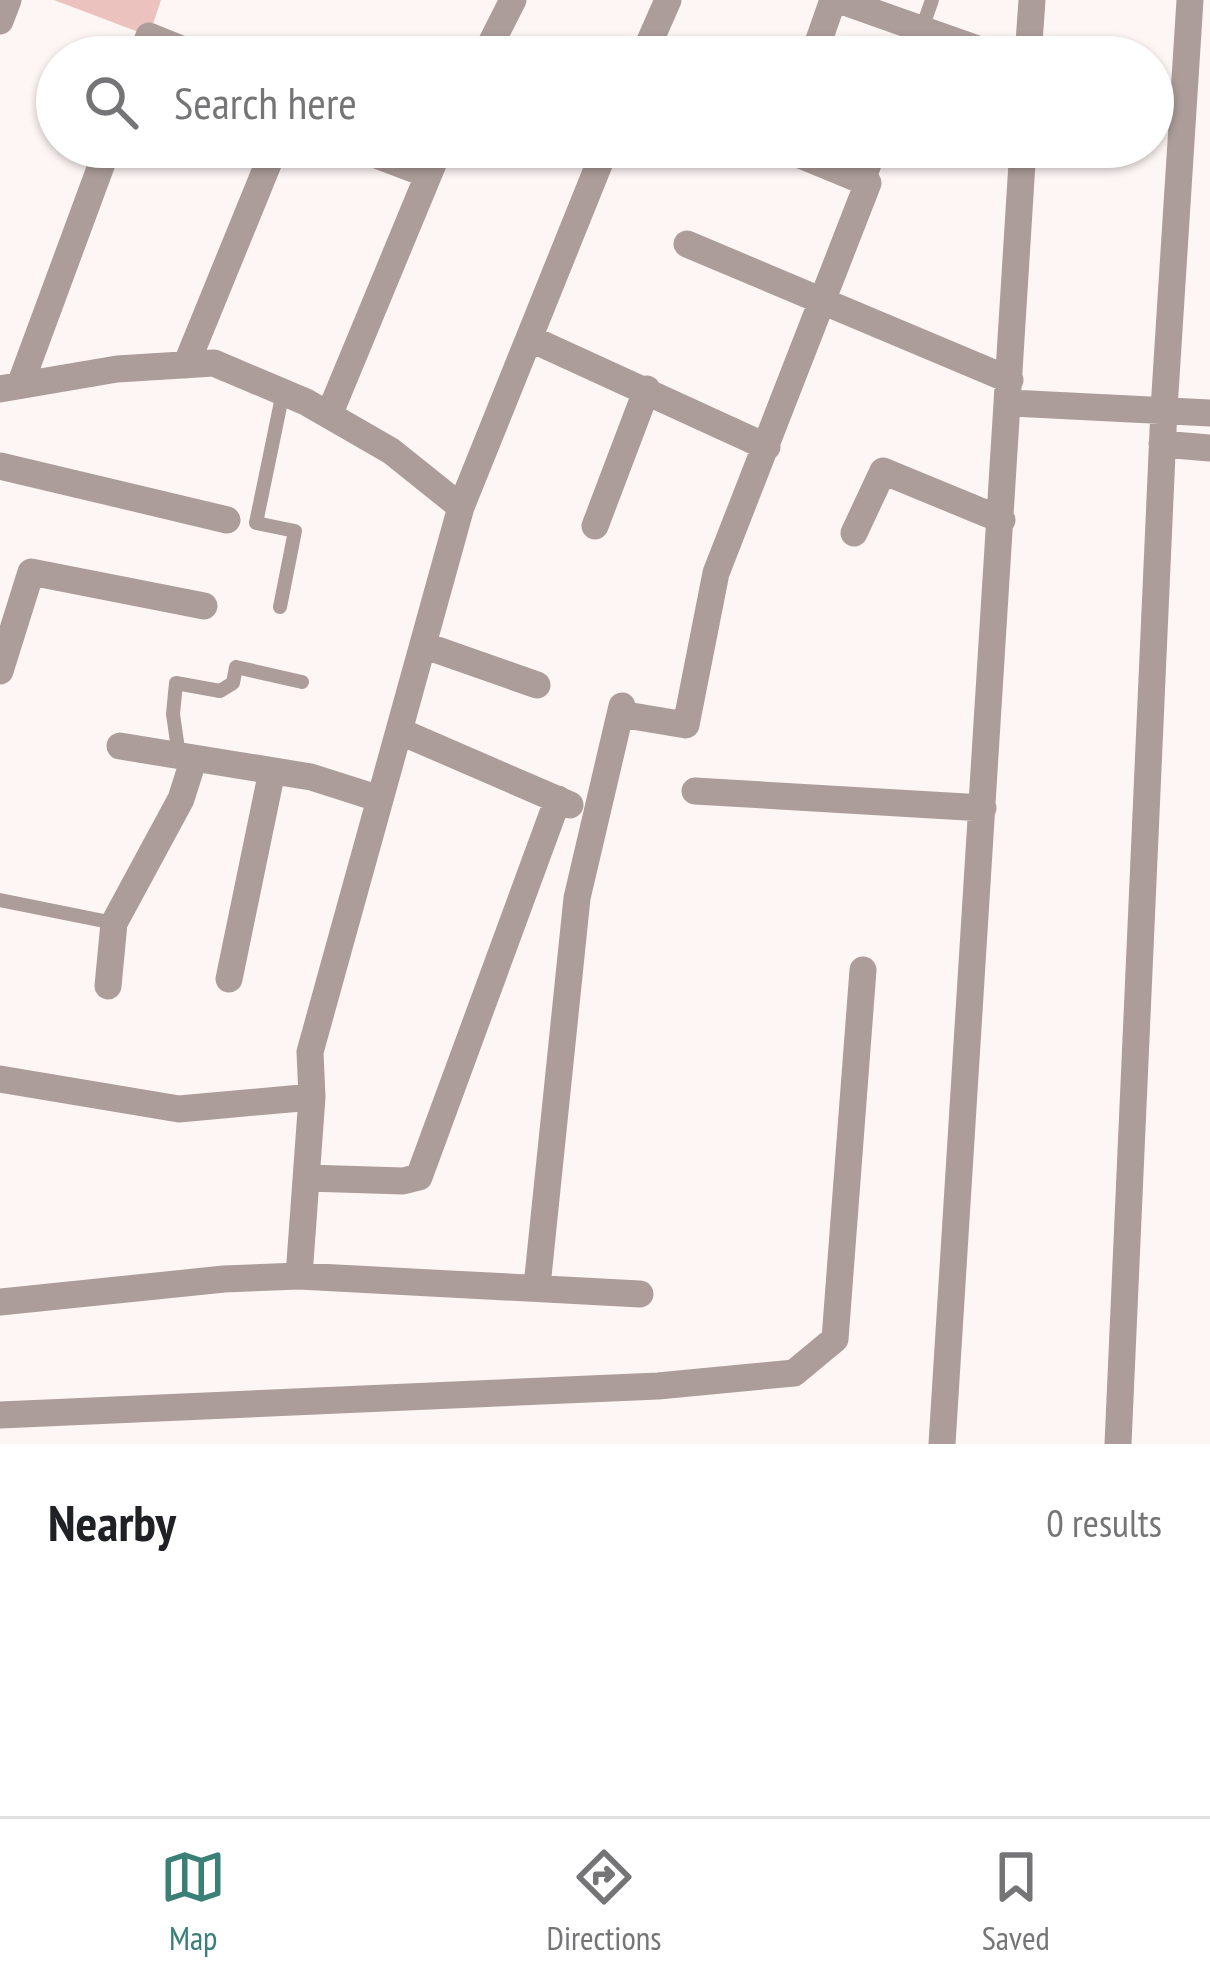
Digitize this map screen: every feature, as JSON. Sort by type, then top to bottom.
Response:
[{"type":"street","points":[[0,21],[8,0]]},
{"type":"street","points":[[495,36],[513,0]]},
{"type":"street","points":[[652,36],[668,0]]},
{"type":"street","points":[[821,36],[836,0],[942,36]]},
{"type":"street","points":[[1029,36],[1032,0]]},
{"type":"street","points":[[1118,1444],[1163,409],[1190,0]]},
{"type":"street","points":[[10,387],[99,168]]},
{"type":"street","points":[[186,365],[266,168]]},
{"type":"street","points":[[410,168],[426,174]]},
{"type":"street","points":[[329,416],[429,168]]},
{"type":"street","points":[[299,1276],[312,1097],[310,1052],[461,507],[598,168]]},
{"type":"street","points":[[537,1286],[577,898],[621,710],[686,725],[716,573],[868,183],[832,168]]},
{"type":"street","points":[[942,1444],[1022,168]]},
{"type":"street","points":[[687,244],[824,302],[1009,392],[1210,413]]},
{"type":"street","points":[[530,338],[766,447]]},
{"type":"street","points":[[10,387],[116,369],[214,363],[283,392],[391,451],[461,507]]},
{"type":"street","points":[[595,526],[646,389]]},
{"type":"street","points":[[1162,444],[1210,448]]},
{"type":"street","points":[[0,466],[227,520]]},
{"type":"street","points":[[854,533],[883,471],[1002,520]]},
{"type":"street","points":[[0,671],[31,572],[204,606]]},
{"type":"street","points":[[423,645],[537,685]]},
{"type":"street","points":[[399,731],[596,816]]},
{"type":"street","points":[[120,746],[311,777],[380,799]]},
{"type":"street","points":[[108,986],[114,923],[181,799],[187,757]]},
{"type":"street","points":[[229,980],[272,771]]},
{"type":"street","points":[[695,791],[983,808]]},
{"type":"street","points":[[307,1178],[403,1181],[419,1177],[558,800]]},
{"type":"street","points":[[0,1415],[658,1386],[794,1373],[835,1339],[863,970]]},
{"type":"street","points":[[0,1079],[179,1108],[312,1097]]},
{"type":"street","points":[[0,1302],[119,1288],[299,1276],[640,1294]]},
{"type":"lane","points":[[920,36],[932,0]]},
{"type":"lane","points":[[868,183],[873,168]]},
{"type":"lane","points":[[280,607],[296,531],[256,523],[283,392]]},
{"type":"lane","points":[[187,757],[173,714],[176,683],[220,691],[233,682],[236,667],[302,682]]},
{"type":"lane","points":[[0,900],[114,923]]},
{"type":"shaded area","points":[[54,0],[161,0],[149,36]]}]
